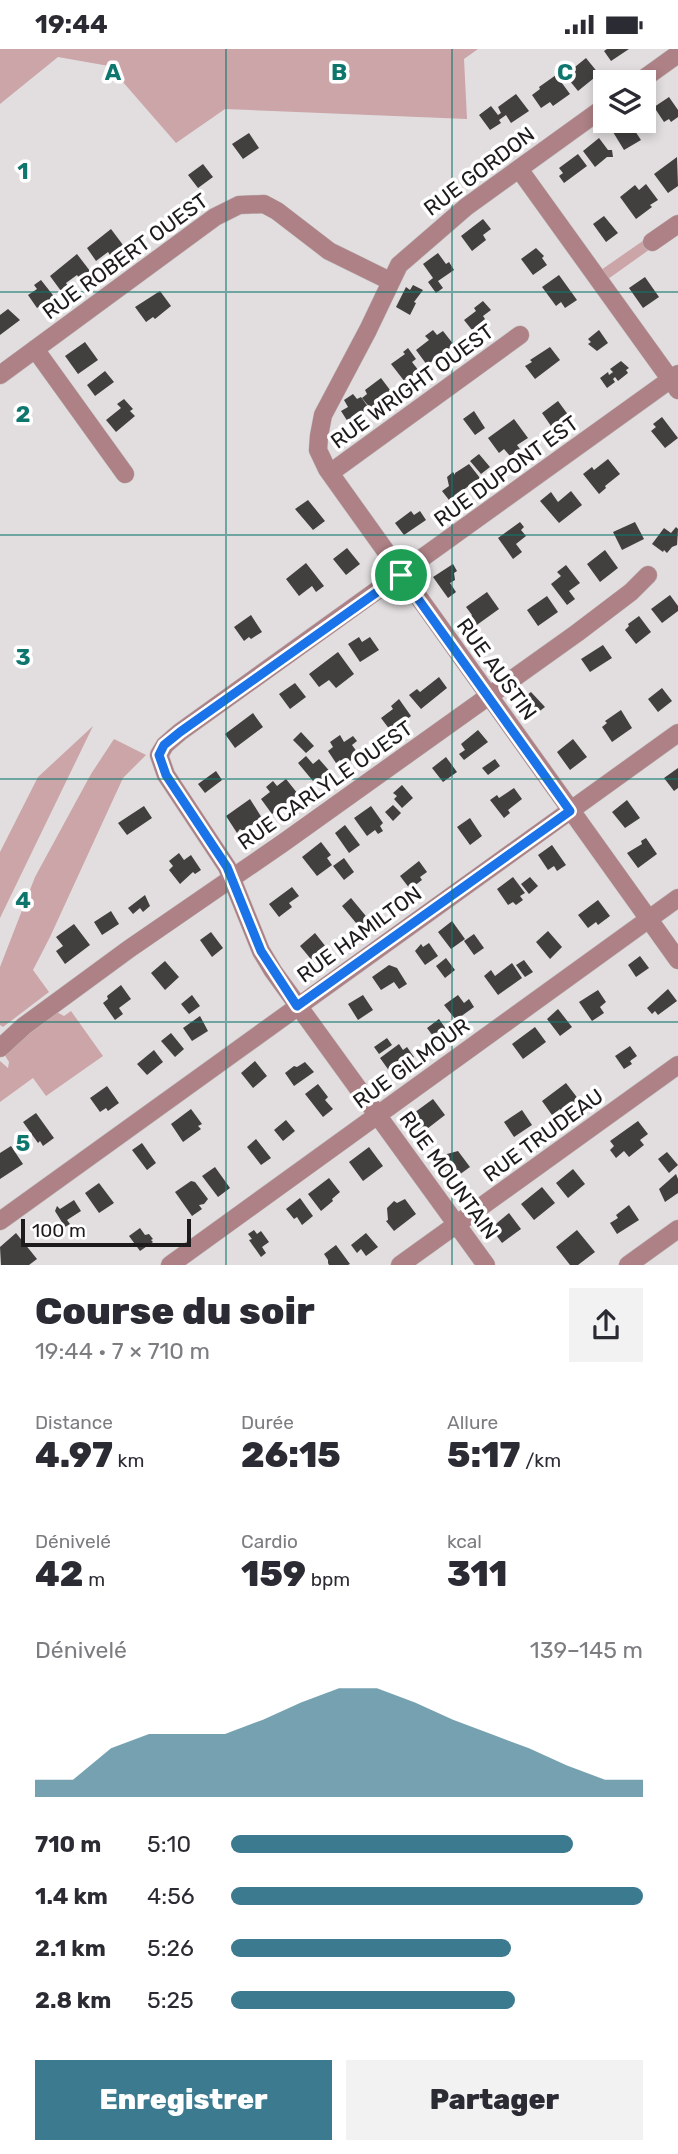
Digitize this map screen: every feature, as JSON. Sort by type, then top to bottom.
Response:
[{"type":"street","points":[[656,70],[678,54]]},
{"type":"street","name":"RUE GORDON","points":[[390,281],[399,265],[424,241],[466,207],[593,115]]},
{"type":"street","points":[[519,169],[675,381]]},
{"type":"street","name":"RUE ROBERT OUEST","points":[[0,375],[215,217],[239,205],[256,203],[271,207],[329,251],[390,281]]},
{"type":"street","points":[[652,242],[678,224]]},
{"type":"street","name":"RUE AUSTIN","points":[[390,281],[368,330],[323,415],[318,450],[330,473],[401,575],[678,960]]},
{"type":"street","name":"RUE WRIGHT OUEST","points":[[330,473],[520,335]]},
{"type":"street","points":[[35,349],[125,474]]},
{"type":"street","name":"RUE DUPONT EST","points":[[159,755],[164,745],[180,732],[675,381]]},
{"type":"street","name":"RUE CARLYLE OUEST","points":[[0,1048],[24,1026],[61,1006],[231,878],[605,612],[648,575]]},
{"type":"street","name":"RUE HAMILTON","points":[[0,1221],[678,733]]},
{"type":"street","name":"RUE MOUNTAIN","points":[[159,755],[166,775],[224,862],[261,951],[297,1006],[486,1265]]},
{"type":"street","name":"RUE GILMOUR","points":[[170,1265],[678,898]]},
{"type":"street","name":"RUE TRUDEAU","points":[[400,1265],[678,1065]]},
{"type":"street","points":[[628,1265],[678,1229]]},
{"type":"shaded area","points":[[0,49],[478,49],[464,59],[467,119],[225,109],[176,143],[109,66],[58,57],[0,104]]},
{"type":"shaded area","points":[[647,238],[653,247],[608,279],[601,270]]},
{"type":"shaded area","points":[[93,726],[0,918],[0,852],[38,777]]},
{"type":"shaded area","points":[[114,739],[146,755],[123,778],[33,970],[49,992],[3,1027],[0,1025],[0,967],[35,877],[91,774]]},
{"type":"shaded area","points":[[55,1011],[64,1016],[71,1011],[103,1056],[46,1096],[33,1078],[0,1102],[0,1061],[8,1068],[9,1062],[4,1054]]},
{"type":"building","points":[[629,49],[611,61],[604,51]]},
{"type":"building","points":[[586,58],[596,70],[593,70],[593,79],[578,91],[565,75]]},
{"type":"building","points":[[556,75],[570,94],[553,106],[550,102],[541,108],[532,95]]},
{"type":"building","points":[[516,94],[529,111],[511,123],[506,115],[499,120],[501,123],[490,130],[479,115],[491,106],[498,115],[501,113],[498,107]]},
{"type":"building","points":[[669,97],[678,110],[678,117],[671,122],[669,119],[664,122],[656,106]]},
{"type":"building","points":[[249,133],[259,148],[243,159],[232,144]]},
{"type":"building","points":[[614,133],[636,133],[641,140],[624,150]]},
{"type":"building","points":[[599,138],[608,150],[612,150],[613,157],[607,157],[595,167],[583,151]]},
{"type":"building","points":[[578,154],[587,166],[564,183],[559,176],[563,173],[559,168]]},
{"type":"building","points":[[677,157],[678,186],[668,193],[654,174]]},
{"type":"building","points":[[203,164],[213,177],[198,188],[188,175]]},
{"type":"building","points":[[646,184],[658,200],[636,219],[620,197],[635,185],[639,190]]},
{"type":"building","points":[[604,216],[618,233],[606,242],[593,224]]},
{"type":"building","points":[[483,219],[491,229],[483,235],[486,240],[472,251],[461,236]]},
{"type":"building","points":[[111,229],[123,245],[96,261],[87,248]]},
{"type":"building","points":[[536,248],[544,256],[542,258],[547,265],[533,275],[521,259]]},
{"type":"building","points":[[438,253],[454,270],[438,281],[443,288],[436,293],[428,282],[433,278],[423,264]]},
{"type":"building","points":[[77,254],[90,271],[79,278],[77,275],[66,283],[68,286],[61,291],[50,276]]},
{"type":"building","points":[[559,275],[577,300],[565,308],[561,302],[556,306],[542,287]]},
{"type":"building","points":[[645,277],[659,297],[643,308],[629,288]]},
{"type":"building","points":[[41,280],[56,299],[49,305],[46,301],[37,308],[28,295],[37,289],[34,285]]},
{"type":"building","points":[[413,285],[423,290],[414,302],[416,303],[410,315],[396,307],[406,287],[410,290]]},
{"type":"building","points":[[160,291],[171,306],[155,319],[153,317],[146,322],[135,307]]},
{"type":"building","points":[[483,301],[491,310],[472,330],[464,320],[476,311],[474,308]]},
{"type":"building","points":[[8,309],[20,320],[0,335],[0,315]]},
{"type":"building","points":[[433,330],[437,335],[443,331],[454,345],[427,365],[416,350],[429,340],[425,336]]},
{"type":"building","points":[[599,330],[608,343],[597,351],[588,344],[591,342],[588,339]]},
{"type":"building","points":[[85,342],[98,360],[78,374],[65,356]]},
{"type":"building","points":[[550,347],[560,360],[535,379],[525,366]]},
{"type":"building","points":[[408,348],[416,359],[412,362],[419,371],[405,382],[391,364],[405,354],[403,352]]},
{"type":"building","points":[[621,361],[629,368],[626,370],[628,373],[618,381],[615,377],[615,382],[607,388],[600,378],[613,372],[610,369]]},
{"type":"building","points":[[105,371],[114,382],[95,396],[87,385]]},
{"type":"building","points":[[381,378],[393,394],[383,401],[380,397],[374,401],[376,405],[371,409],[362,398],[367,394],[365,390]]},
{"type":"building","points":[[353,394],[357,399],[361,397],[369,408],[348,422],[341,411],[348,407],[344,400]]},
{"type":"building","points":[[124,399],[133,409],[130,411],[135,416],[116,432],[106,420],[121,408],[117,404]]},
{"type":"building","points":[[558,401],[569,416],[551,426],[542,413]]},
{"type":"building","points":[[474,411],[485,428],[475,435],[463,419]]},
{"type":"building","points":[[662,417],[678,438],[665,448],[651,431],[656,427],[653,424]]},
{"type":"building","points":[[514,419],[528,438],[517,445],[520,449],[510,456],[504,449],[499,453],[488,438]]},
{"type":"building","points":[[479,454],[490,467],[481,474],[470,461]]},
{"type":"building","points":[[608,459],[620,474],[599,494],[583,474],[592,467],[594,470]]},
{"type":"building","points":[[469,464],[480,478],[449,500],[442,491],[449,486],[447,477],[453,472],[455,475]]},
{"type":"building","points":[[571,491],[582,505],[559,523],[540,501],[551,492],[558,502]]},
{"type":"building","points":[[308,500],[325,521],[313,530],[295,509]]},
{"type":"building","points":[[411,511],[414,515],[420,511],[426,520],[404,535],[395,523]]},
{"type":"building","points":[[520,522],[524,527],[521,530],[526,536],[516,544],[522,552],[513,559],[498,538]]},
{"type":"building","points":[[635,522],[644,539],[622,550],[613,532]]},
{"type":"building","points":[[676,527],[677,545],[667,553],[652,544],[664,528],[671,533]]},
{"type":"building","points":[[347,548],[360,564],[346,575],[333,559]]},
{"type":"building","points":[[605,550],[618,568],[600,582],[587,564]]},
{"type":"building","points":[[306,563],[324,586],[316,592],[312,586],[299,596],[286,579]]},
{"type":"building","points":[[453,564],[457,571],[454,573],[455,580],[450,583],[456,592],[448,598],[433,577]]},
{"type":"building","points":[[566,565],[580,583],[569,591],[575,599],[567,605],[551,584],[561,576],[557,572]]},
{"type":"building","points":[[487,592],[499,609],[474,627],[468,619],[472,615],[466,607]]},
{"type":"building","points":[[670,595],[678,606],[678,611],[662,623],[651,609]]},
{"type":"building","points":[[547,596],[558,612],[538,626],[527,610]]},
{"type":"building","points":[[251,615],[262,632],[244,641],[234,627]]},
{"type":"building","points":[[639,616],[651,632],[636,644],[625,630],[628,624]]},
{"type":"building","points":[[359,637],[362,642],[370,637],[379,650],[360,662],[348,644]]},
{"type":"building","points":[[603,645],[612,658],[590,672],[581,659]]},
{"type":"building","points":[[338,652],[354,674],[336,688],[329,680],[319,687],[309,674]]},
{"type":"building","points":[[439,677],[447,688],[421,709],[409,695],[417,689],[420,692]]},
{"type":"building","points":[[295,683],[306,697],[290,709],[279,694]]},
{"type":"building","points":[[662,688],[672,701],[658,712],[648,699]]},
{"type":"building","points":[[531,692],[545,707],[533,716],[522,699]]},
{"type":"building","points":[[399,699],[411,716],[403,722],[405,725],[393,734],[381,718],[393,709],[391,706]]},
{"type":"building","points":[[621,710],[632,728],[612,742],[602,727],[607,723],[605,721]]},
{"type":"building","points":[[253,713],[263,727],[235,748],[225,734]]},
{"type":"building","points":[[478,730],[488,742],[464,760],[459,754],[465,750],[461,744]]},
{"type":"building","points":[[301,732],[314,746],[306,753],[293,740]]},
{"type":"building","points":[[340,735],[344,742],[353,736],[357,741],[352,745],[357,752],[352,756],[353,759],[344,765],[340,760],[336,763],[328,751],[333,747],[330,742]]},
{"type":"building","points":[[573,739],[587,757],[570,770],[557,752]]},
{"type":"building","points":[[306,756],[313,764],[319,759],[333,775],[318,787],[298,763]]},
{"type":"building","points":[[446,757],[457,772],[443,782],[432,768]]},
{"type":"building","points":[[495,759],[500,766],[488,775],[482,768]]},
{"type":"building","points":[[678,768],[678,788],[674,791],[664,778]]},
{"type":"building","points":[[216,771],[222,780],[205,793],[198,784]]},
{"type":"building","points":[[286,779],[298,794],[272,814],[261,799],[270,792],[266,787],[273,781],[277,786]]},
{"type":"building","points":[[402,785],[413,798],[402,808],[394,799],[397,796],[393,793]]},
{"type":"building","points":[[514,788],[522,799],[508,810],[510,813],[504,818],[490,800],[497,795],[499,798]]},
{"type":"building","points":[[250,799],[262,818],[237,833],[226,816]]},
{"type":"building","points":[[627,800],[640,818],[625,828],[612,812]]},
{"type":"building","points":[[393,805],[401,813],[393,821],[385,812]]},
{"type":"building","points":[[144,806],[152,818],[127,835],[118,823]]},
{"type":"building","points":[[371,806],[383,823],[380,826],[383,831],[378,834],[375,830],[367,836],[354,818]]},
{"type":"building","points":[[470,818],[482,836],[470,845],[457,827]]},
{"type":"building","points":[[345,825],[360,845],[349,853],[335,833]]},
{"type":"building","points":[[646,838],[657,854],[638,868],[627,853],[642,844],[641,841]]},
{"type":"building","points":[[321,842],[331,855],[327,858],[332,865],[317,876],[302,857]]},
{"type":"building","points":[[552,845],[566,865],[557,871],[554,866],[548,870],[538,855]]},
{"type":"building","points":[[179,853],[184,860],[191,855],[201,870],[195,874],[193,872],[180,884],[169,870],[173,866],[169,861]]},
{"type":"building","points":[[344,858],[354,872],[344,880],[333,866]]},
{"type":"building","points":[[419,861],[427,872],[420,877],[422,880],[410,889],[400,876]]},
{"type":"building","points":[[513,877],[525,893],[520,896],[523,900],[516,905],[513,902],[508,905],[497,889]]},
{"type":"building","points":[[530,877],[538,886],[529,894],[521,884]]},
{"type":"building","points":[[292,887],[299,896],[289,903],[292,907],[279,917],[269,904]]},
{"type":"building","points":[[145,895],[150,906],[143,912],[140,908],[133,914],[128,908]]},
{"type":"building","points":[[351,898],[370,921],[361,929],[342,906]]},
{"type":"building","points":[[598,900],[610,916],[598,925],[596,922],[588,928],[578,915]]},
{"type":"building","points":[[111,911],[119,924],[102,935],[94,922]]},
{"type":"building","points":[[452,921],[465,939],[451,949],[438,932]]},
{"type":"building","points":[[74,924],[90,945],[65,964],[56,951],[63,946],[56,937]]},
{"type":"building","points":[[548,931],[562,947],[550,959],[536,942]]},
{"type":"building","points":[[211,932],[223,948],[212,957],[200,940]]},
{"type":"building","points":[[315,933],[330,952],[315,964],[300,946]]},
{"type":"building","points":[[474,934],[484,948],[474,955],[464,941]]},
{"type":"building","points":[[429,943],[438,956],[425,965],[415,951],[421,944],[423,947]]},
{"type":"building","points":[[640,956],[649,968],[636,977],[628,965]]},
{"type":"building","points":[[446,958],[455,970],[445,978],[436,966]]},
{"type":"building","points":[[524,960],[533,972],[525,977],[516,965]]},
{"type":"building","points":[[165,961],[179,977],[165,990],[151,973]]},
{"type":"building","points":[[512,963],[522,978],[498,995],[484,976],[491,970],[495,976]]},
{"type":"building","points":[[389,965],[397,968],[407,984],[399,989],[394,982],[381,990],[372,977]]},
{"type":"building","points":[[121,985],[131,999],[119,1008],[123,1014],[115,1020],[103,1003],[108,999],[107,996]]},
{"type":"building","points":[[668,989],[677,1001],[658,1015],[655,1011],[652,1014],[647,1008]]},
{"type":"building","points":[[598,990],[606,1002],[600,1007],[604,1013],[592,1021],[579,1002]]},
{"type":"building","points":[[192,995],[200,1006],[189,1014],[181,1004]]},
{"type":"building","points":[[363,995],[373,1010],[358,1020],[348,1004]]},
{"type":"building","points":[[458,995],[464,1003],[469,999],[474,1007],[456,1020],[444,1005]]},
{"type":"building","points":[[558,1009],[572,1027],[560,1036],[547,1019]]},
{"type":"building","points":[[200,1016],[208,1031],[192,1041],[183,1028]]},
{"type":"building","points":[[439,1019],[448,1032],[436,1040],[427,1028]]},
{"type":"building","points":[[535,1027],[546,1042],[523,1059],[512,1044]]},
{"type":"building","points":[[171,1033],[184,1049],[175,1057],[161,1041]]},
{"type":"building","points":[[387,1038],[392,1045],[379,1054],[374,1047]]},
{"type":"building","points":[[399,1044],[403,1050],[407,1047],[414,1057],[401,1066],[404,1070],[400,1073],[396,1068],[390,1072],[380,1058]]},
{"type":"building","points":[[630,1046],[637,1056],[630,1061],[632,1064],[624,1069],[615,1056]]},
{"type":"building","points":[[154,1050],[163,1062],[147,1075],[137,1064]]},
{"type":"building","points":[[255,1061],[267,1076],[253,1088],[241,1073]]},
{"type":"building","points":[[305,1062],[314,1072],[294,1086],[285,1073]]},
{"type":"building","points":[[566,1083],[579,1100],[563,1112],[560,1109],[552,1115],[542,1101]]},
{"type":"building","points":[[318,1084],[328,1097],[325,1100],[333,1109],[323,1117],[305,1094]]},
{"type":"building","points":[[107,1086],[119,1103],[108,1111],[106,1108],[100,1112],[90,1098]]},
{"type":"building","points":[[433,1099],[445,1115],[423,1132],[418,1132],[407,1118]]},
{"type":"building","points":[[191,1109],[202,1124],[198,1126],[201,1129],[183,1142],[171,1124]]},
{"type":"building","points":[[522,1110],[532,1125],[514,1137],[504,1122]]},
{"type":"building","points":[[36,1113],[54,1138],[43,1146],[23,1122]]},
{"type":"building","points":[[286,1120],[295,1131],[283,1141],[274,1130]]},
{"type":"building","points":[[638,1121],[648,1134],[640,1140],[644,1145],[629,1157],[624,1151],[616,1158],[610,1150],[614,1146],[610,1141]]},
{"type":"building","points":[[256,1139],[271,1158],[261,1165],[247,1147]]},
{"type":"building","points":[[142,1143],[156,1163],[147,1170],[132,1150]]},
{"type":"building","points":[[11,1146],[23,1164],[0,1179],[0,1153]]},
{"type":"building","points":[[369,1147],[383,1166],[363,1181],[349,1162]]},
{"type":"building","points":[[458,1151],[470,1167],[452,1180],[438,1161],[447,1154]]},
{"type":"building","points":[[667,1152],[678,1165],[669,1173],[658,1159]]},
{"type":"building","points":[[215,1167],[230,1188],[218,1197],[202,1176]]},
{"type":"building","points":[[573,1169],[585,1184],[568,1198],[556,1183]]},
{"type":"building","points":[[676,1174],[678,1193],[665,1202],[659,1189]]},
{"type":"building","points":[[329,1178],[340,1192],[321,1211],[308,1194]]},
{"type":"building","points":[[191,1181],[195,1182],[208,1199],[199,1205],[202,1209],[192,1216],[175,1192]]},
{"type":"building","points":[[99,1183],[114,1203],[99,1213],[85,1193]]},
{"type":"building","points":[[542,1187],[555,1203],[534,1220],[521,1204]]},
{"type":"building","points":[[300,1198],[313,1216],[302,1225],[297,1217],[294,1219],[286,1209]]},
{"type":"building","points":[[405,1199],[416,1214],[394,1231],[386,1221],[387,1208],[394,1201],[397,1203]]},
{"type":"building","points":[[74,1200],[81,1211],[67,1220],[70,1224],[65,1227],[55,1211],[57,1206],[60,1209]]},
{"type":"building","points":[[629,1205],[639,1220],[617,1234],[610,1223]]},
{"type":"building","points":[[509,1213],[521,1229],[502,1243],[491,1228]]},
{"type":"building","points":[[140,1228],[145,1235],[149,1234],[153,1242],[140,1251],[129,1236]]},
{"type":"building","points":[[254,1230],[257,1234],[261,1231],[269,1242],[262,1247],[266,1253],[261,1257],[249,1240],[252,1239],[248,1234]]},
{"type":"building","points":[[577,1230],[595,1252],[578,1265],[570,1265],[556,1247]]},
{"type":"building","points":[[16,1233],[37,1259],[29,1265],[1,1265],[0,1247]]},
{"type":"building","points":[[366,1233],[378,1247],[366,1256],[361,1249],[357,1253],[351,1245]]},
{"type":"building","points":[[336,1245],[350,1264],[329,1265],[324,1254]]},
{"type":"route","points":[[401,575],[570,811],[297,1006],[261,951],[227,867],[161,767],[159,755],[164,745],[180,732],[401,575]]}]
